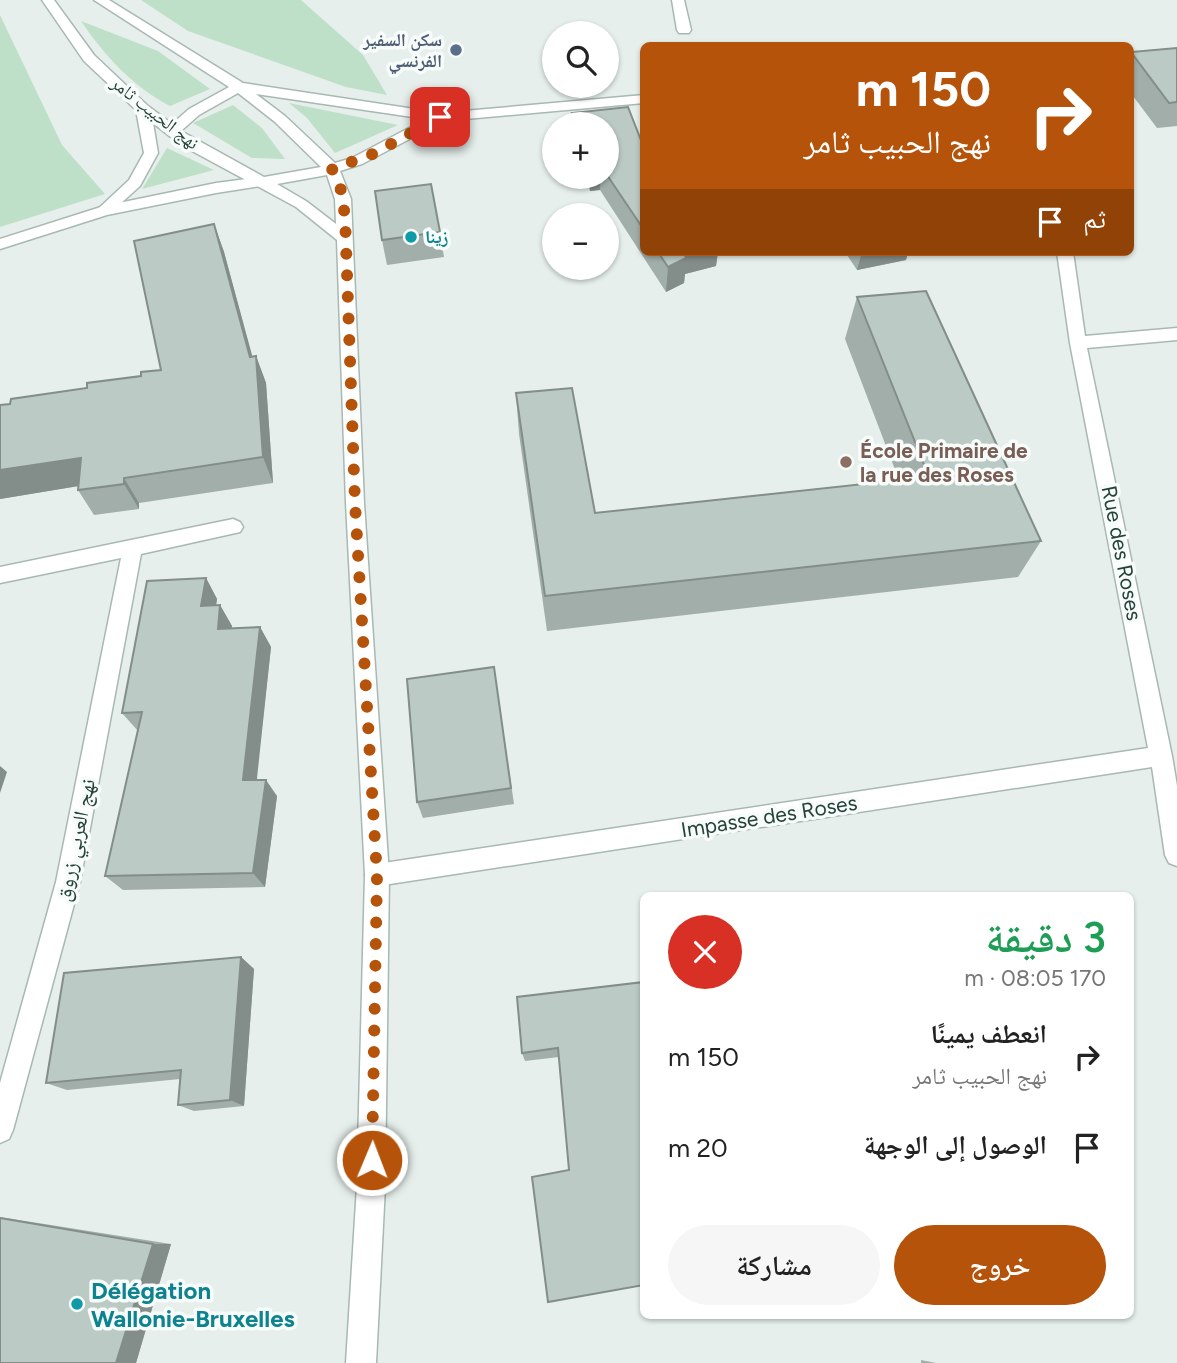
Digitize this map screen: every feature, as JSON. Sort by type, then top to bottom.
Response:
[{"type":"street","name":"نهج الحبيب ثامر","points":[[48,0],[89,58],[143,109],[186,142],[301,204],[345,239]]},
{"type":"street","points":[[100,0],[239,87],[280,119],[332,169],[343,199],[355,503],[377,876],[371,1186],[361,1363]]},
{"type":"street","points":[[678,0],[684,30]]},
{"type":"street","points":[[172,131],[194,112],[239,87],[440,117],[640,99]]},
{"type":"street","points":[[104,211],[135,183],[151,153],[143,109]]},
{"type":"street","points":[[0,244],[104,211],[216,188],[332,169],[373,154],[440,117]]},
{"type":"street","name":"Rue des Roses","points":[[1066,256],[1078,343],[1161,756],[1177,855]]},
{"type":"street","points":[[1078,343],[1177,334]]},
{"type":"street","points":[[0,575],[233,527]]},
{"type":"street","name":"نهج العربي زروق","points":[[0,1130],[68,882],[133,546]]},
{"type":"street","name":"Impasse des Roses","points":[[377,876],[1161,756]]},
{"type":"green space","points":[[141,0],[301,0],[363,55],[387,95],[346,87],[188,31]]},
{"type":"green space","points":[[0,15],[62,145],[105,194],[0,227]]},
{"type":"green space","points":[[81,21],[158,51],[210,89],[170,106],[131,80]]},
{"type":"green space","points":[[289,103],[398,125],[335,153],[307,118]]},
{"type":"green space","points":[[233,105],[262,128],[285,159],[252,158],[193,123]]},
{"type":"green space","points":[[167,148],[214,170],[142,189]]},
{"type":"building","points":[[1177,48],[1177,102],[1169,103],[1134,56],[1134,52]]},
{"type":"building","points":[[628,107],[640,138],[640,224],[616,189],[619,189],[619,112],[581,112]]},
{"type":"building","points":[[431,184],[440,232],[382,240],[375,191]]},
{"type":"building","points":[[214,224],[250,357],[256,356],[263,457],[124,478],[124,484],[78,490],[81,458],[0,470],[0,405],[10,404],[11,399],[87,388],[87,383],[141,376],[141,372],[161,370],[134,241]]},
{"type":"building","points":[[661,256],[685,256],[686,258],[668,267]]},
{"type":"building","points":[[926,291],[1041,541],[545,596],[516,393],[572,388],[595,513],[929,477],[857,297]]},
{"type":"building","points":[[206,578],[201,606],[220,605],[218,629],[260,627],[243,780],[266,780],[253,873],[105,876],[142,712],[122,713],[147,581]]},
{"type":"building","points":[[494,667],[511,788],[417,802],[407,679]]},
{"type":"building","points":[[241,957],[230,1100],[178,1105],[181,1070],[46,1083],[64,973]]},
{"type":"building","points":[[640,982],[640,1286],[548,1302],[532,1177],[569,1170],[558,1048],[522,1053],[517,997]]},
{"type":"building","name":"Délégation Wallonie-Bruxelles","points":[[0,1218],[153,1244],[116,1363],[0,1363]]},
{"type":"place","name":"سكن السفير الفرنسي","points":[[456,50]]},
{"type":"place","name":"زينا","points":[[411,237]]},
{"type":"place","name":"École Primaire de la rue des Roses","points":[[846,462]]},
{"type":"place","name":"Délégation Wallonie-Bruxelles","points":[[77,1304]]},
{"type":"route","points":[[372,1160],[377,876],[355,503],[345,216],[340,185],[332,169],[373,154],[440,117]]}]
